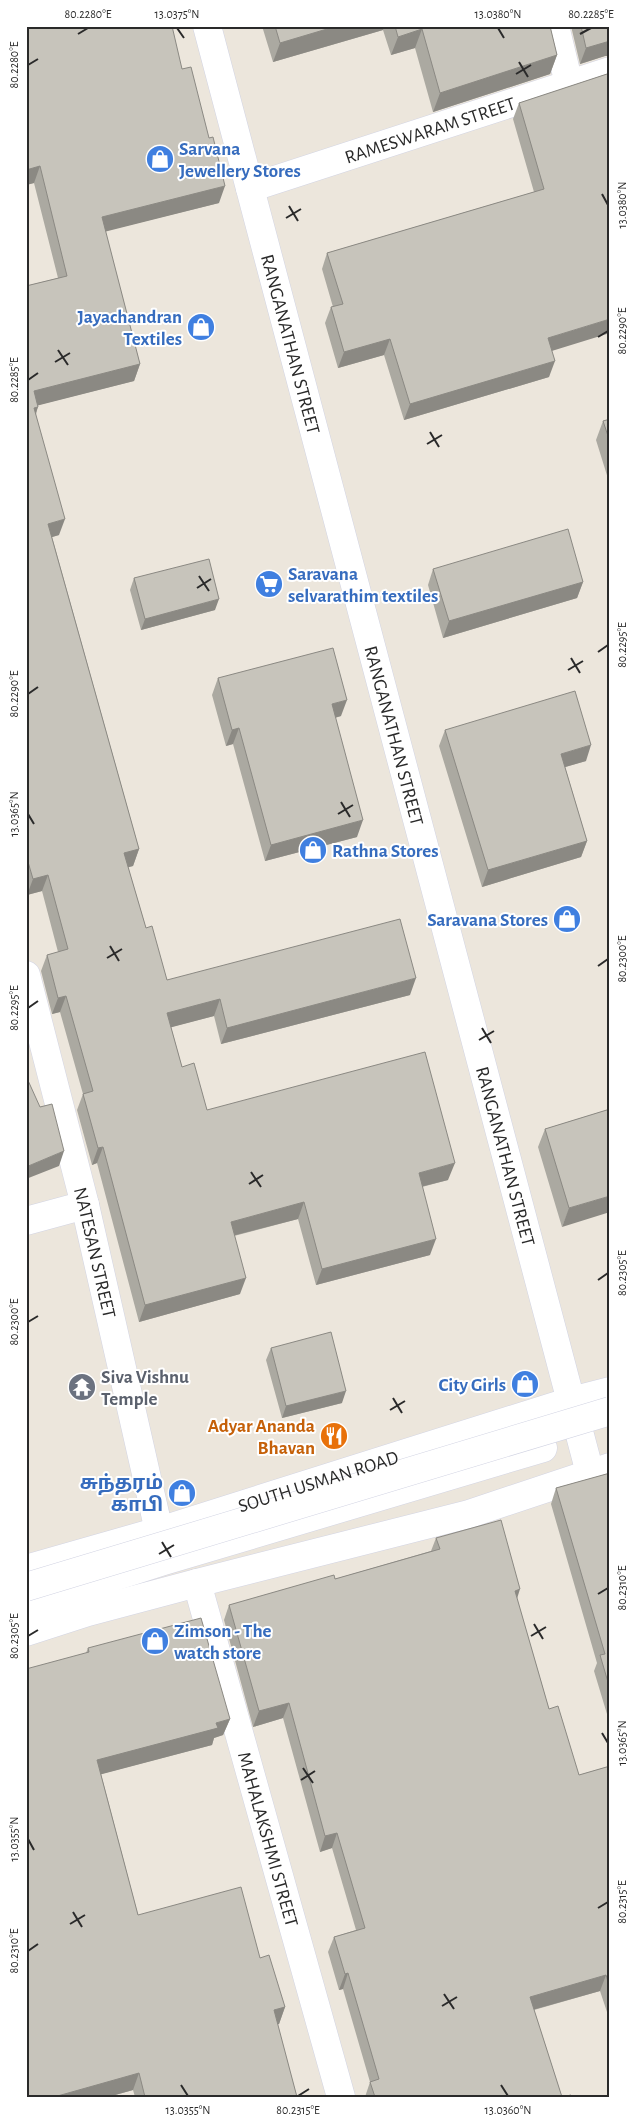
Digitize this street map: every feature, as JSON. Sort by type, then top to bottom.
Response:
[{"type":"street","name":"RANGANATHAN STREET","points":[[207,26],[571,1401],[600,1470]]},
{"type":"street","points":[[555,26],[569,84]]},
{"type":"street","name":"RAMESWARAM STREET","points":[[250,188],[610,71]]},
{"type":"street","name":"NATESAN STREET","points":[[26,975],[85,1205],[159,1531]]},
{"type":"street","points":[[26,1220],[85,1205]]},
{"type":"street","name":"SOUTH USMAN ROAD","points":[[26,1569],[159,1531],[571,1401],[610,1391]]},
{"type":"street","points":[[26,1587],[610,1411]]},
{"type":"street","name":"SOUTH USMAN ROAD","points":[[26,1605],[164,1561],[543,1448],[610,1426]]},
{"type":"street","points":[[26,1632],[88,1612],[197,1582],[469,1514],[600,1470]]},
{"type":"street","name":"MAHALAKSHMI STREET","points":[[197,1582],[341,2097]]},
{"type":"building","points":[[26,26],[172,26],[182,69],[191,67],[209,138],[213,137],[225,186],[102,217],[140,364],[34,391],[38,407],[34,408],[65,519],[48,524],[139,849],[124,853],[146,928],[152,926],[167,980],[400,919],[416,978],[227,1028],[220,999],[167,1013],[182,1067],[194,1063],[207,1110],[425,1052],[455,1163],[419,1173],[436,1239],[322,1269],[304,1202],[231,1222],[246,1278],[145,1305],[103,1147],[98,1148],[83,1094],[93,1091],[66,996],[58,998],[47,955],[68,949],[48,875],[33,879],[26,855],[26,286],[67,276],[40,166],[26,170]]},
{"type":"building","points":[[275,26],[337,26],[280,43]]},
{"type":"building","points":[[395,26],[550,26],[557,55],[440,93],[422,29],[398,37]]},
{"type":"building","points":[[581,26],[610,26],[610,41],[586,48]]},
{"type":"building","points":[[610,73],[610,319],[548,338],[555,361],[410,404],[390,339],[344,352],[331,307],[343,304],[327,253],[544,189],[519,103]]},
{"type":"building","points":[[610,419],[610,442],[603,421]]},
{"type":"building","points":[[568,529],[583,582],[449,621],[433,569]]},
{"type":"building","points":[[209,559],[219,599],[145,619],[134,578]]},
{"type":"building","points":[[333,648],[347,700],[332,704],[363,820],[271,845],[239,728],[232,730],[218,678]]},
{"type":"building","points":[[575,691],[591,745],[561,754],[587,841],[488,870],[445,730]]},
{"type":"building","points":[[26,1076],[40,1107],[52,1104],[64,1151],[26,1167]]},
{"type":"building","points":[[610,1109],[610,1196],[569,1208],[545,1129]]},
{"type":"building","points":[[331,1332],[346,1391],[286,1406],[271,1348]]},
{"type":"building","points":[[610,1473],[610,1689],[600,1655],[605,1654],[556,1488]]},
{"type":"building","points":[[501,1520],[520,1589],[515,1591],[549,1709],[558,1706],[579,1775],[610,1766],[610,1988],[606,1975],[530,1997],[562,2097],[375,2097],[370,2082],[379,2079],[348,1973],[345,1974],[334,1937],[365,1928],[337,1833],[325,1836],[289,1703],[259,1711],[229,1605],[334,1575],[335,1579],[440,1549],[436,1538]]},
{"type":"building","points":[[201,1618],[230,1719],[216,1723],[218,1728],[97,1760],[138,1915],[241,1887],[260,1958],[269,1955],[285,2007],[274,2010],[297,2097],[145,2097],[139,2073],[54,2097],[26,2097],[26,1669],[89,1652],[88,1648]]},
{"type":"place","name":"Sarvana Jewellery Stores","points":[[160,159]]},
{"type":"place","name":"Jayachandran Textiles","points":[[201,327]]},
{"type":"place","name":"Saravana selvarathim textiles","points":[[269,584]]},
{"type":"place","name":"Rathna Stores","points":[[313,850]]},
{"type":"place","name":"Saravana Stores","points":[[567,919]]},
{"type":"place","name":"City Girls","points":[[525,1384]]},
{"type":"place","name":"Siva Vishnu Temple","points":[[82,1387]]},
{"type":"place","name":"Adyar Ananda Bhavan","points":[[334,1436]]},
{"type":"place","name":"சுந்தரம் காபி","points":[[182,1493]]},
{"type":"place","name":"Zimson - The watch store","points":[[155,1641]]}]
